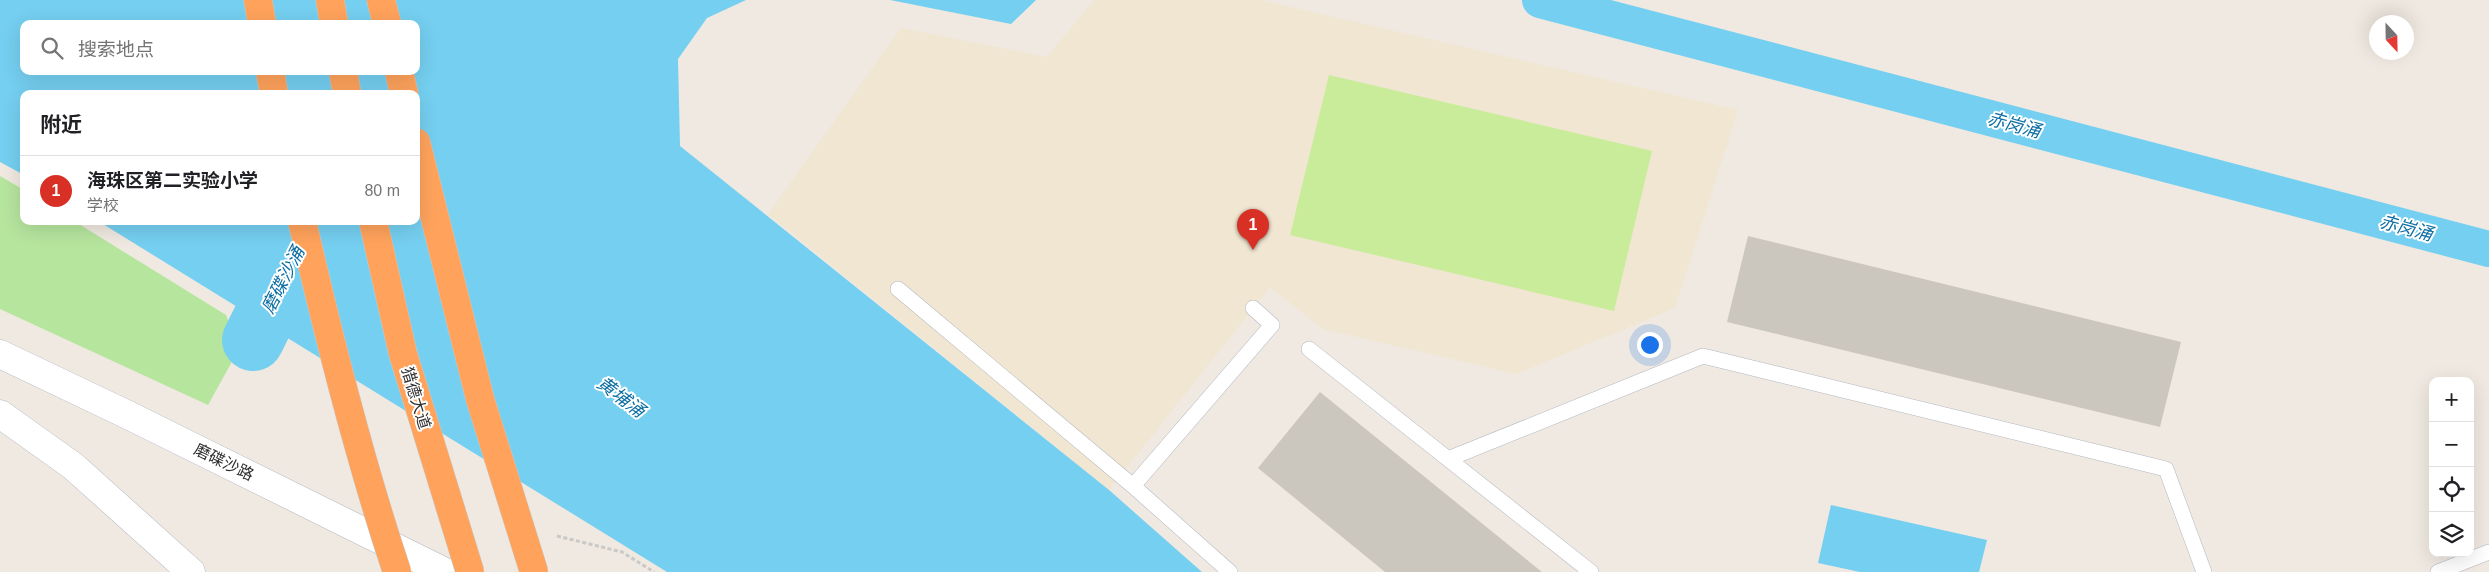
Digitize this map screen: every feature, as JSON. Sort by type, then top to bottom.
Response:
[{"type":"highway","points":[[258,0],[261,20]]},
{"type":"highway","points":[[330,0],[333,20]]},
{"type":"highway","points":[[381,0],[386,20]]},
{"type":"highway","points":[[271,75],[273,90]]},
{"type":"highway","points":[[344,75],[347,90]]},
{"type":"highway","points":[[400,75],[403,90]]},
{"type":"highway","points":[[420,158],[480,399],[534,572]]},
{"type":"highway","points":[[303,225],[362,456],[381,523],[398,572]]},
{"type":"highway","name":"猎德大道","points":[[374,225],[403,354],[470,572]]},
{"type":"street","name":"磨碟沙路","points":[[0,354],[272,485],[445,572]]},
{"type":"street","points":[[0,414],[73,466],[191,572]]},
{"type":"lane","points":[[898,289],[1133,486],[1230,572]]},
{"type":"lane","points":[[1133,486],[1272,325],[1253,308]]},
{"type":"lane","points":[[1309,349],[1591,572]]},
{"type":"lane","points":[[1448,459],[1703,356],[2166,469],[2204,572]]},
{"type":"lane","points":[[2438,572],[2489,552]]},
{"type":"path","points":[[622,552],[654,572]]},
{"type":"shaded area","points":[[1094,0],[1260,0],[1738,110],[1675,308],[1516,374],[1323,329],[1270,287],[1109,490],[768,214],[901,28],[1047,57]]},
{"type":"green space","points":[[1329,75],[1652,151],[1614,311],[1290,235]]},
{"type":"green space","points":[[0,176],[20,188],[20,225],[80,225],[226,315],[239,349],[208,405],[0,309]]},
{"type":"water","name":"黄埔涌","points":[[0,0],[746,0],[707,18],[678,59],[680,146],[1109,490],[1202,572],[667,572],[104,225],[420,225],[420,90],[20,90],[20,173],[0,162]]},
{"type":"water","points":[[890,0],[1036,0],[1011,24]]},
{"type":"water","points":[[1831,505],[1987,540],[1979,572],[1860,572],[1818,563]]},
{"type":"building","points":[[1748,236],[2181,342],[2160,427],[1727,322]]},
{"type":"building","points":[[1320,392],[1542,572],[1385,572],[1258,468]]},
{"type":"waterway","name":"赤岗涌","points":[[1540,0],[2489,249]]},
{"type":"waterway","name":"磨碟沙涌","points":[[253,340],[300,246]]},
{"type":"place","name":"海珠区第二实验小学","points":[[1253,250]]}]
